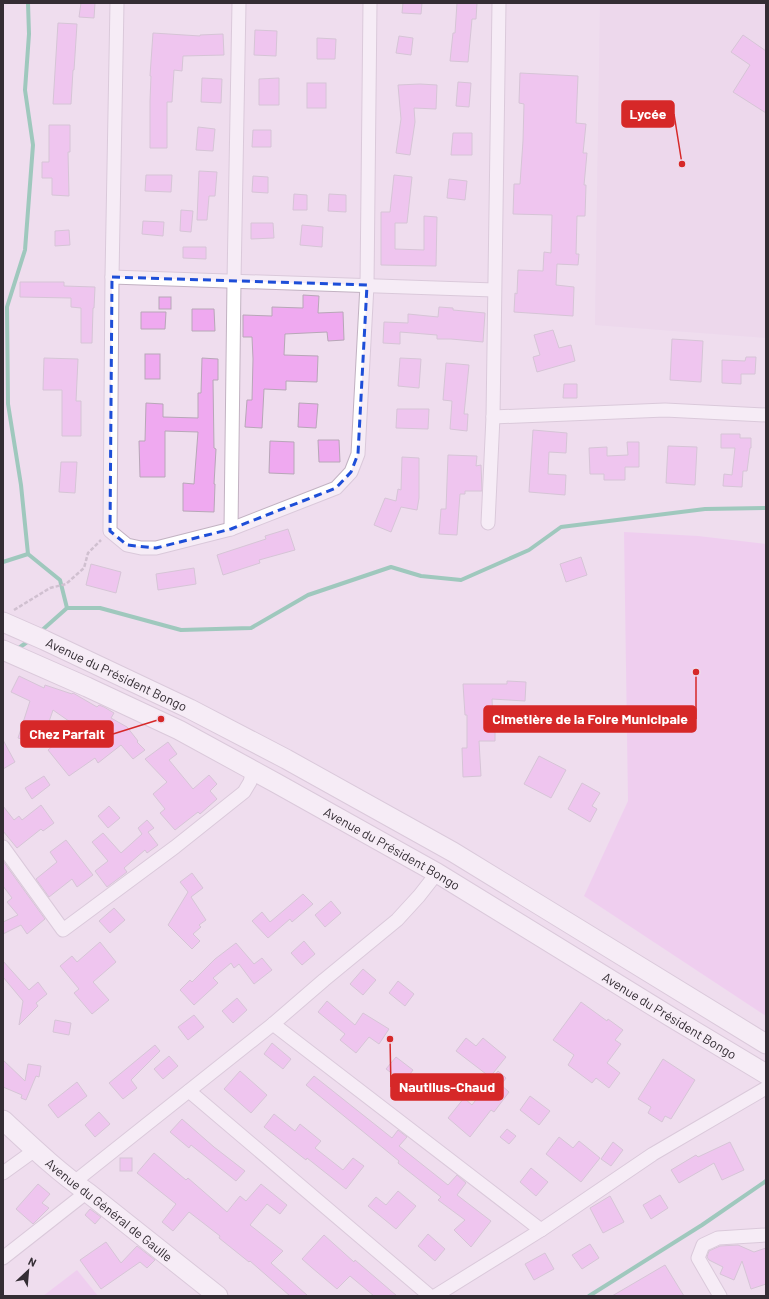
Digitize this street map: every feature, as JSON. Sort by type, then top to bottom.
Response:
[{"type":"street","points":[[117,3],[112,277],[110,531],[127,545],[142,548],[156,548],[231,529],[336,488],[351,472],[358,454],[367,285],[370,3]]},
{"type":"street","points":[[231,529],[234,281],[240,3]]},
{"type":"street","points":[[488,522],[494,417],[494,290],[499,3]]},
{"type":"street","points":[[112,277],[494,290]]},
{"type":"street","points":[[494,417],[665,410],[766,415]]},
{"type":"street","name":"Avenue du Président Bongo","points":[[9,620],[44,640],[190,708],[286,759],[446,848],[766,1044]]},
{"type":"street","name":"Avenue du Président Bongo","points":[[3,650],[179,730],[253,770],[437,873],[766,1074]]},
{"type":"street","points":[[3,847],[64,930],[175,847],[244,792],[250,782],[253,770]]},
{"type":"street","points":[[3,1258],[80,1187],[189,1091],[273,1024],[397,920],[437,873]]},
{"type":"street","points":[[273,1024],[541,1230]]},
{"type":"street","points":[[435,1296],[541,1230],[653,1154],[766,1088]]},
{"type":"street","points":[[189,1091],[430,1296]]},
{"type":"street","name":"Avenue du Général de Gaulle","points":[[3,1120],[35,1150],[80,1187],[218,1296]]},
{"type":"street","points":[[3,1173],[35,1150]]},
{"type":"street","points":[[720,1296],[698,1258],[703,1244],[718,1238],[766,1235]]},
{"type":"path","points":[[9,620],[50,588],[66,584],[84,568],[88,553],[110,531]]},
{"type":"highlighted area","points":[[112,277],[367,285],[358,454],[351,472],[336,488],[231,529],[156,548],[127,545],[110,531]]},
{"type":"shaded area","points":[[600,3],[766,3],[766,338],[595,325]]},
{"type":"shaded area","points":[[624,532],[698,536],[766,544],[766,1016],[584,896],[628,801]]},
{"type":"shaded area","points":[[77,1270],[98,1296],[43,1296]]},
{"type":"building","points":[[81,3],[95,3],[94,18],[79,17]]},
{"type":"building","points":[[403,3],[422,3],[421,14],[402,13]]},
{"type":"building","points":[[457,3],[477,3],[476,19],[472,19],[468,62],[450,61],[453,33],[455,33]]},
{"type":"building","points":[[58,23],[77,24],[71,104],[53,104]]},
{"type":"building","points":[[255,30],[277,31],[276,56],[254,55]]},
{"type":"building","points":[[153,33],[200,36],[223,34],[224,55],[183,56],[182,71],[174,70],[172,102],[167,102],[167,148],[150,148],[150,76]]},
{"type":"building","points":[[743,35],[766,51],[766,113],[733,92],[750,65],[731,52]]},
{"type":"building","points":[[399,36],[413,38],[411,55],[396,53]]},
{"type":"building","points":[[317,38],[336,39],[335,59],[317,59]]},
{"type":"building","points":[[520,73],[578,76],[576,123],[586,124],[583,153],[587,153],[584,185],[586,185],[585,216],[577,216],[576,254],[579,254],[578,265],[557,264],[556,285],[574,287],[573,316],[514,312],[515,293],[517,294],[518,270],[543,271],[544,252],[551,253],[552,215],[513,214],[514,184],[520,184],[523,141],[524,104],[519,103]]},
{"type":"building","points":[[202,78],[222,79],[221,103],[201,102]]},
{"type":"building","points":[[279,78],[279,105],[259,105],[259,79]]},
{"type":"building","points":[[458,82],[471,83],[469,107],[456,106]]},
{"type":"building","points":[[307,83],[326,83],[326,108],[307,108]]},
{"type":"building","points":[[398,85],[437,85],[436,109],[414,108],[415,122],[410,155],[396,153],[401,119]]},
{"type":"building","points":[[49,125],[70,125],[70,152],[68,152],[69,196],[52,195],[52,178],[42,178],[42,162],[49,162]]},
{"type":"building","points":[[198,127],[215,129],[213,151],[196,150]]},
{"type":"building","points":[[253,130],[271,130],[271,147],[252,147]]},
{"type":"building","points":[[453,133],[472,133],[472,155],[451,155]]},
{"type":"building","points":[[199,171],[217,172],[215,196],[209,196],[207,220],[197,220]]},
{"type":"building","points":[[146,175],[172,175],[171,192],[145,191]]},
{"type":"building","points":[[394,175],[412,177],[407,223],[395,223],[395,249],[424,250],[424,216],[437,217],[436,266],[381,265],[381,212],[390,212]]},
{"type":"building","points":[[253,176],[268,177],[268,193],[252,192]]},
{"type":"building","points":[[449,179],[467,181],[465,200],[447,198]]},
{"type":"building","points":[[294,194],[307,195],[307,210],[293,210]]},
{"type":"building","points":[[329,194],[346,195],[346,212],[328,211]]},
{"type":"building","points":[[181,210],[193,211],[191,232],[180,231]]},
{"type":"building","points":[[143,221],[164,222],[163,236],[142,234]]},
{"type":"building","points":[[251,223],[273,223],[274,238],[251,239]]},
{"type":"building","points":[[302,225],[323,227],[322,247],[300,245]]},
{"type":"building","points":[[69,230],[70,245],[55,246],[55,231]]},
{"type":"building","points":[[183,247],[206,247],[206,259],[183,258]]},
{"type":"building","points":[[20,282],[64,282],[64,286],[95,287],[92,343],[81,343],[81,308],[71,307],[71,298],[20,297]]},
{"type":"building","points":[[303,295],[319,296],[318,313],[343,312],[344,340],[328,341],[327,332],[285,334],[284,355],[318,356],[317,382],[286,381],[286,390],[264,389],[262,428],[245,427],[247,400],[252,400],[253,359],[252,337],[243,337],[243,315],[272,316],[272,307],[303,308]]},
{"type":"building","points":[[159,297],[171,297],[171,309],[159,309]]},
{"type":"building","points":[[439,307],[485,313],[483,342],[437,339],[437,335],[400,332],[400,344],[383,343],[384,322],[408,323],[408,314],[438,317]]},
{"type":"building","points":[[192,309],[214,309],[215,331],[192,331]]},
{"type":"building","points":[[141,312],[166,312],[165,329],[141,329]]},
{"type":"building","points":[[553,330],[559,348],[571,345],[575,361],[537,372],[533,357],[540,355],[534,335]]},
{"type":"building","points":[[672,339],[703,341],[701,382],[670,380]]},
{"type":"building","points":[[145,354],[160,354],[160,379],[145,379]]},
{"type":"building","points":[[746,357],[756,357],[755,374],[741,374],[741,384],[722,383],[722,360],[745,361]]},
{"type":"building","points":[[44,358],[78,359],[76,401],[81,401],[81,436],[62,436],[62,390],[43,390]]},
{"type":"building","points":[[202,358],[218,359],[218,380],[213,380],[214,448],[216,449],[214,512],[183,511],[183,483],[194,484],[198,432],[165,431],[165,477],[140,477],[139,441],[145,441],[146,403],[163,404],[163,417],[198,418],[198,393],[201,393]]},
{"type":"building","points":[[400,358],[421,359],[419,388],[398,386]]},
{"type":"building","points":[[446,363],[469,365],[464,414],[468,414],[467,431],[450,429],[452,401],[443,400]]},
{"type":"building","points":[[564,384],[577,384],[577,398],[563,398]]},
{"type":"building","points":[[299,403],[318,404],[316,428],[298,427]]},
{"type":"building","points":[[397,409],[429,409],[428,429],[396,428]]},
{"type":"building","points":[[533,430],[567,433],[566,453],[549,452],[548,474],[566,475],[565,495],[529,492]]},
{"type":"building","points":[[721,434],[740,434],[740,438],[751,438],[751,448],[747,471],[743,471],[742,487],[723,486],[724,474],[732,475],[735,448],[721,448]]},
{"type":"building","points":[[318,440],[339,440],[340,462],[319,462]]},
{"type":"building","points":[[270,441],[294,442],[294,474],[269,473]]},
{"type":"building","points":[[627,442],[639,442],[639,467],[625,467],[625,480],[604,480],[604,474],[590,474],[589,448],[607,447],[607,456],[628,455]]},
{"type":"building","points":[[668,446],[697,447],[695,485],[666,483]]},
{"type":"building","points":[[448,455],[477,456],[476,466],[481,465],[482,491],[465,491],[465,494],[460,494],[457,535],[439,534],[441,509],[446,509]]},
{"type":"building","points":[[402,457],[419,458],[419,498],[417,510],[401,507],[391,532],[374,525],[385,498],[396,501],[398,489],[401,490]]},
{"type":"building","points":[[61,462],[77,462],[75,493],[59,492]]},
{"type":"building","points":[[288,529],[295,550],[259,560],[260,563],[223,575],[217,555],[266,539],[265,536]]},
{"type":"building","points":[[581,557],[587,575],[566,582],[560,564]]},
{"type":"building","points":[[91,564],[121,572],[116,593],[86,585]]},
{"type":"building","points":[[194,568],[196,584],[158,590],[156,574]]},
{"type":"building","points":[[19,676],[44,688],[45,685],[72,694],[73,693],[97,707],[99,705],[104,707],[114,713],[111,718],[127,727],[138,741],[137,742],[145,750],[133,759],[121,745],[98,763],[95,758],[69,776],[48,750],[76,726],[53,710],[41,745],[18,738],[30,701],[11,692]]},
{"type":"building","points":[[507,681],[526,682],[525,701],[492,699],[493,722],[495,722],[495,741],[479,741],[481,776],[463,777],[462,748],[467,748],[467,715],[465,715],[463,684],[507,684]]},
{"type":"building","points":[[3,740],[15,762],[3,769]]},
{"type":"building","points":[[168,742],[177,754],[169,760],[193,789],[209,775],[217,784],[210,791],[217,799],[200,814],[198,812],[175,830],[160,813],[165,809],[153,794],[167,782],[145,759]]},
{"type":"building","points":[[539,756],[566,770],[551,798],[524,784]]},
{"type":"building","points":[[44,776],[50,785],[32,799],[25,788]]},
{"type":"building","points":[[582,783],[600,793],[592,806],[597,809],[590,822],[568,809]]},
{"type":"building","points":[[41,805],[54,823],[43,831],[41,829],[17,848],[3,831],[3,806],[14,820],[19,816],[22,820]]},
{"type":"building","points":[[109,806],[120,818],[108,828],[98,816]]},
{"type":"building","points":[[147,820],[154,828],[148,832],[158,845],[147,853],[145,850],[124,868],[127,872],[107,887],[95,871],[108,861],[92,842],[103,833],[121,853],[142,834],[138,828]]},
{"type":"building","points":[[66,840],[93,875],[77,887],[72,879],[49,897],[36,879],[57,862],[50,852]]},
{"type":"building","points":[[3,861],[45,919],[27,934],[21,925],[3,934],[3,922],[18,915],[7,902],[12,898],[3,886]]},
{"type":"building","points":[[192,873],[203,888],[191,897],[206,920],[199,925],[201,927],[193,934],[200,941],[192,949],[168,925],[188,892],[180,882]]},
{"type":"building","points":[[303,894],[313,904],[292,922],[290,919],[268,938],[252,921],[262,912],[270,922]]},
{"type":"building","points":[[331,901],[341,913],[325,927],[315,915]]},
{"type":"building","points":[[114,908],[125,920],[110,933],[99,921]]},
{"type":"building","points":[[304,941],[315,954],[302,965],[291,953]]},
{"type":"building","points":[[100,942],[116,962],[93,982],[109,1000],[92,1014],[74,993],[79,989],[60,966],[72,956],[77,962]]},
{"type":"building","points":[[236,943],[254,964],[262,958],[272,970],[254,984],[239,964],[234,968],[231,963],[213,978],[218,983],[194,1005],[180,990],[190,980],[192,982],[215,959]]},
{"type":"building","points":[[3,961],[29,990],[38,982],[47,994],[36,1003],[38,1006],[19,1025],[23,1001],[3,977]]},
{"type":"building","points":[[363,969],[376,980],[363,995],[350,984]]},
{"type":"building","points":[[398,981],[414,994],[405,1006],[389,993]]},
{"type":"building","points":[[237,998],[247,1010],[233,1023],[222,1011]]},
{"type":"building","points":[[327,1001],[355,1025],[363,1013],[389,1029],[379,1044],[369,1037],[356,1053],[340,1040],[345,1034],[318,1012]]},
{"type":"building","points":[[581,1002],[607,1021],[608,1019],[623,1030],[615,1040],[621,1044],[607,1063],[620,1073],[609,1088],[596,1078],[592,1083],[568,1065],[574,1055],[553,1040]]},
{"type":"building","points":[[194,1015],[204,1027],[188,1040],[178,1027]]},
{"type":"building","points":[[55,1020],[71,1023],[69,1035],[53,1032]]},
{"type":"building","points":[[466,1038],[476,1046],[483,1038],[506,1057],[490,1077],[456,1051]]},
{"type":"building","points":[[272,1043],[291,1059],[283,1069],[264,1054]]},
{"type":"building","points":[[155,1045],[160,1051],[131,1080],[137,1088],[123,1099],[109,1083]]},
{"type":"building","points":[[169,1056],[178,1066],[163,1079],[154,1069]]},
{"type":"building","points":[[396,1057],[413,1070],[404,1082],[386,1069]]},
{"type":"building","points":[[663,1059],[695,1080],[671,1119],[665,1116],[662,1122],[648,1113],[651,1107],[638,1099]]},
{"type":"building","points":[[3,1060],[25,1081],[28,1064],[41,1066],[39,1077],[36,1076],[26,1100],[21,1098],[22,1095],[3,1087]]},
{"type":"building","points":[[240,1071],[267,1095],[251,1113],[224,1089]]},
{"type":"building","points":[[498,1071],[506,1078],[501,1085],[509,1092],[494,1112],[491,1110],[470,1137],[448,1118],[464,1098],[472,1105]]},
{"type":"building","points":[[314,1076],[392,1138],[398,1130],[407,1137],[399,1146],[448,1185],[457,1175],[466,1183],[457,1195],[491,1221],[471,1247],[454,1230],[465,1220],[438,1200],[441,1197],[398,1163],[399,1161],[306,1085]]},
{"type":"building","points":[[77,1082],[87,1096],[58,1118],[48,1105]]},
{"type":"building","points":[[530,1096],[550,1111],[539,1125],[520,1110]]},
{"type":"building","points":[[99,1112],[110,1124],[95,1137],[85,1125]]},
{"type":"building","points":[[274,1114],[295,1131],[300,1124],[321,1141],[315,1148],[343,1170],[353,1158],[364,1166],[346,1189],[307,1158],[306,1160],[264,1127]]},
{"type":"building","points":[[182,1119],[214,1147],[245,1171],[236,1181],[191,1145],[189,1148],[170,1132]]},
{"type":"building","points":[[507,1129],[516,1136],[509,1144],[500,1137]]},
{"type":"building","points":[[559,1137],[573,1148],[579,1141],[600,1158],[581,1182],[546,1154]]},
{"type":"building","points":[[613,1142],[623,1150],[611,1166],[601,1159]]},
{"type":"building","points":[[730,1142],[744,1170],[722,1180],[714,1163],[679,1183],[671,1170],[696,1155],[698,1157]]},
{"type":"building","points":[[154,1153],[186,1180],[188,1178],[227,1212],[240,1196],[246,1201],[261,1184],[287,1205],[280,1214],[267,1204],[250,1225],[283,1251],[271,1263],[308,1296],[290,1296],[250,1261],[249,1262],[219,1238],[220,1236],[189,1212],[173,1231],[162,1222],[176,1204],[137,1173]]},
{"type":"building","points":[[120,1158],[132,1158],[132,1171],[120,1171]]},
{"type":"building","points":[[531,1168],[548,1182],[536,1196],[520,1182]]},
{"type":"building","points":[[38,1184],[50,1194],[42,1203],[49,1208],[33,1224],[16,1209]]},
{"type":"building","points":[[398,1191],[416,1206],[396,1229],[368,1206],[376,1197],[386,1205]]},
{"type":"building","points":[[660,1195],[668,1208],[651,1219],[643,1205]]},
{"type":"building","points":[[610,1196],[624,1222],[603,1233],[590,1208]]},
{"type":"building","points":[[90,1209],[101,1217],[95,1224],[85,1215]]},
{"type":"building","points":[[428,1234],[445,1249],[435,1261],[418,1246]]},
{"type":"building","points":[[324,1235],[354,1262],[355,1260],[397,1296],[374,1296],[350,1276],[337,1289],[302,1259]]},
{"type":"building","points":[[106,1242],[121,1263],[137,1246],[155,1260],[147,1268],[140,1262],[101,1289],[80,1260]]},
{"type":"building","points":[[590,1244],[599,1258],[582,1269],[572,1255]]},
{"type":"building","points":[[738,1245],[754,1252],[766,1248],[766,1284],[751,1289],[742,1261],[734,1280],[720,1274],[723,1267],[709,1260],[707,1257],[709,1251],[720,1246]]},
{"type":"building","points":[[545,1253],[554,1269],[534,1280],[525,1264]]},
{"type":"building","points":[[665,1265],[684,1296],[612,1296]]},
{"type":"waterway","points":[[28,3],[29,34],[25,90],[33,145],[25,250],[7,307],[8,404],[21,485],[28,554],[60,580],[67,608]]},
{"type":"waterway","points":[[40,632],[67,608],[100,608],[181,630],[251,628],[308,595],[391,567],[421,576],[461,580],[529,550],[561,527],[705,509],[766,508]]},
{"type":"waterway","points":[[3,562],[28,554]]},
{"type":"waterway","points":[[16,650],[30,640]]},
{"type":"waterway","points":[[589,1296],[702,1225],[766,1181]]},
{"type":"place","name":"Lycée","points":[[682,164]]},
{"type":"place","name":"Cimetière de la Foire Municipale","points":[[696,672]]},
{"type":"place","name":"Chez Parfait","points":[[161,719]]},
{"type":"place","name":"Nautilus-Chaud","points":[[390,1039]]}]
